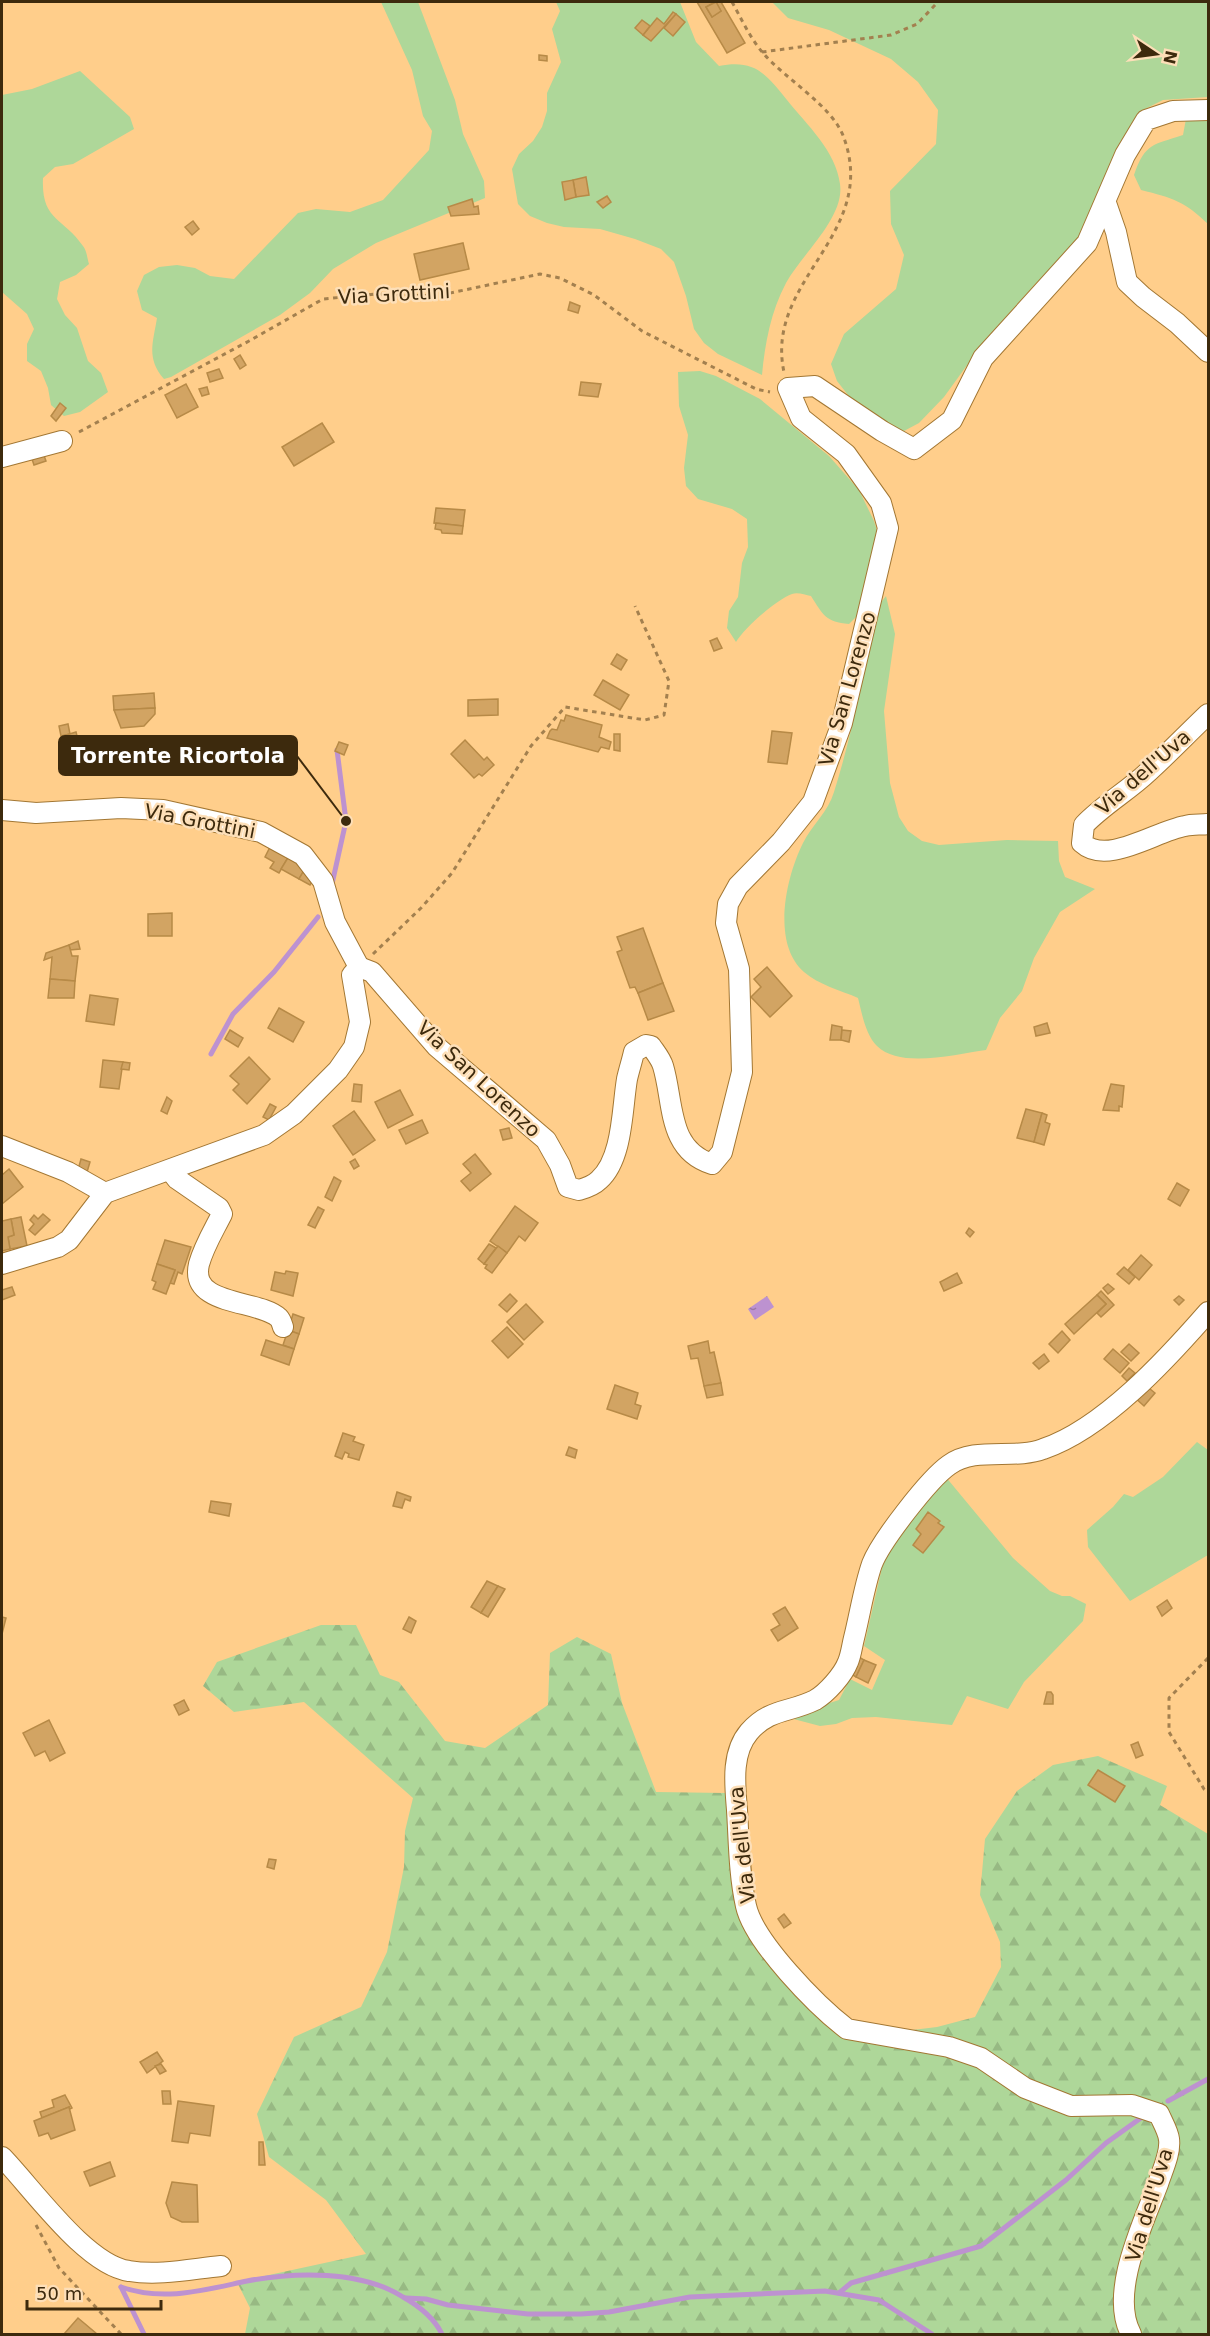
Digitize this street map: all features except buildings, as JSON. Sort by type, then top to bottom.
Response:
[{"type":"street","points":[[790,393],[815,386],[882,431],[915,449],[952,420],[983,358],[1087,243],[1125,154],[1146,120],[1173,111],[1209,110]]},
{"type":"street","points":[[1106,203],[1116,232],[1127,282],[1209,352]]},
{"type":"street","name":"Via San Lorenzo","points":[[359,967],[372,972],[437,1047],[482,1088],[546,1140],[560,1165],[568,1187],[579,1190],[589,1186],[600,1179],[610,1165],[618,1143],[627,1078],[634,1052],[646,1045],[651,1046],[663,1065],[678,1132],[688,1150],[698,1159],[712,1164],[722,1152],[742,1072],[739,969],[726,923],[728,904],[738,886],[781,842],[813,802],[842,723],[888,528],[881,502],[846,454],[801,418],[790,393]]},
{"type":"street","points":[[2,457],[62,441]]},
{"type":"street","name":"Via dell'Uva","points":[[1209,714],[1149,772],[1117,799],[1097,812],[1084,825],[1082,843],[1089,850],[1104,852],[1184,826],[1209,824]]},
{"type":"street","name":"Via Grottini","points":[[2,810],[36,813],[121,808],[163,810],[261,832],[303,855],[323,881],[335,922],[359,967]]},
{"type":"street","points":[[2,1264],[58,1247],[69,1240],[105,1193],[264,1135],[294,1114],[338,1070],[354,1047],[360,1022],[352,975],[359,967]]},
{"type":"street","points":[[2,1146],[69,1172],[105,1193]]},
{"type":"street","points":[[170,1170],[177,1179],[219,1208],[222,1214],[204,1249],[198,1267],[200,1280],[207,1292],[267,1312],[279,1318],[283,1327]]},
{"type":"street","name":"Via dell'Uva","points":[[1131,2334],[1124,2307],[1125,2283],[1137,2240],[1166,2160],[1169,2139],[1159,2114],[1132,2105],[1071,2106],[1024,2088],[981,2058],[949,2047],[847,2029],[834,2019],[819,2006],[763,1941],[746,1908],[735,1779],[737,1758],[746,1735],[764,1717],[816,1699],[834,1682],[848,1663],[876,1557],[883,1542],[949,1464],[968,1457],[1041,1450],[1077,1432],[1124,1398],[1209,1312]]},
{"type":"street","points":[[2,2157],[89,2252],[109,2264],[127,2271],[153,2273],[221,2266]]},
{"type":"path","points":[[732,2],[762,52],[831,118],[843,135],[851,162],[852,185],[841,222],[811,270],[786,317],[781,359],[790,393]]},
{"type":"path","points":[[762,52],[891,35],[917,24],[938,2]]},
{"type":"path","name":"Via Grottini","points":[[62,441],[323,299],[376,294],[436,296],[540,274],[560,278],[594,296],[642,331],[756,388],[790,393]]},
{"type":"path","points":[[359,967],[406,923],[452,873],[531,746],[565,707],[645,720],[664,716],[669,681],[635,606]]},
{"type":"path","points":[[1209,1658],[1169,1698],[1169,1732],[1204,1789],[1209,1792]]},
{"type":"path","points":[[32,2217],[59,2268],[121,2334]]},
{"type":"green space","points":[[381,2],[418,2],[455,100],[463,134],[484,181],[485,198],[376,243],[333,269],[310,293],[280,315],[164,379],[155,364],[152,350],[157,318],[142,310],[137,291],[144,275],[159,267],[177,265],[195,268],[210,276],[234,279],[298,213],[316,209],[350,212],[383,200],[429,150],[432,131],[423,116],[412,70]]},
{"type":"green space","points":[[556,2],[680,2],[696,42],[719,66],[742,65],[751,67],[766,76],[812,129],[833,160],[840,184],[840,197],[829,222],[793,272],[776,305],[762,375],[718,354],[704,343],[694,329],[674,262],[661,249],[600,229],[564,227],[547,223],[530,216],[518,204],[512,169],[519,154],[533,141],[542,127],[547,111],[547,93],[561,62],[552,29],[560,11]]},
{"type":"green space","points":[[772,2],[1208,2],[1208,97],[1163,100],[1143,110],[1117,153],[1085,230],[1063,258],[1037,282],[986,339],[944,397],[919,423],[904,431],[886,429],[859,409],[837,381],[831,364],[844,334],[896,289],[904,255],[891,224],[890,191],[936,144],[938,110],[918,82],[891,59],[829,30],[788,18]]},
{"type":"green space","points":[[80,71],[130,117],[134,129],[73,164],[55,167],[43,178],[43,192],[50,211],[83,246],[89,264],[76,275],[60,282],[57,299],[65,315],[77,328],[88,361],[101,373],[108,392],[80,412],[64,416],[51,405],[48,388],[41,371],[27,361],[27,344],[34,329],[27,314],[2,292],[2,95],[32,89]]},
{"type":"green space","points":[[1208,118],[1208,224],[1178,201],[1141,190],[1134,175],[1146,151],[1157,144],[1183,135],[1186,119]]},
{"type":"green space","points":[[700,371],[716,376],[760,399],[829,456],[859,490],[879,537],[861,612],[849,624],[830,619],[822,613],[811,596],[797,593],[785,597],[769,608],[746,629],[736,642],[727,628],[729,611],[738,597],[742,563],[748,547],[747,519],[732,509],[698,499],[686,486],[684,468],[688,435],[679,406],[678,372]]},
{"type":"green space","points":[[886,596],[895,634],[884,711],[890,783],[899,817],[908,831],[922,841],[939,845],[1007,840],[1058,841],[1059,861],[1065,877],[1095,889],[1060,912],[1034,958],[1022,991],[1000,1018],[986,1050],[929,1058],[900,1057],[887,1053],[877,1046],[870,1036],[864,1023],[858,998],[810,977],[794,960],[788,944],[785,909],[791,873],[803,843],[828,806],[834,792],[852,724],[876,609]]},
{"type":"green space","points":[[1197,1442],[1208,1450],[1208,1555],[1130,1601],[1088,1547],[1087,1530],[1124,1494],[1133,1497],[1163,1477]]},
{"type":"green space","points":[[945,1476],[1013,1558],[1050,1591],[1062,1596],[1070,1596],[1086,1604],[1083,1621],[1024,1682],[1008,1709],[967,1696],[952,1725],[876,1717],[852,1718],[836,1724],[820,1726],[786,1717],[839,1700],[850,1679],[872,1690],[885,1660],[864,1646],[883,1563],[891,1546]]},
{"type":"green space","points":[[321,1625],[356,1625],[380,1675],[399,1682],[445,1741],[485,1748],[548,1705],[550,1653],[577,1637],[611,1654],[622,1703],[656,1792],[725,1793],[744,1922],[784,1983],[834,2024],[904,2031],[937,2027],[975,2017],[1001,1967],[1000,1942],[980,1895],[985,1839],[1017,1791],[1053,1765],[1098,1756],[1167,1786],[1160,1805],[1208,1834],[1208,2334],[245,2334],[250,2308],[237,2282],[366,2254],[326,2200],[269,2157],[257,2114],[294,2037],[361,2007],[387,1952],[404,1867],[405,1831],[413,1798],[304,1702],[234,1712],[203,1686],[217,1662]]},
{"type":"water","points":[[767,1296],[774,1307],[755,1320],[748,1309]]},
{"type":"waterway","points":[[332,884],[346,821],[337,750]]},
{"type":"waterway","points":[[211,1054],[233,1014],[274,972],[318,917]]},
{"type":"waterway","points":[[1168,2101],[1208,2079]]},
{"type":"waterway","points":[[839,2293],[851,2283],[981,2246],[1066,2180],[1106,2143],[1145,2115]]},
{"type":"waterway","points":[[121,2287],[152,2294],[168,2294],[285,2276],[348,2278],[386,2288],[409,2301],[420,2308],[442,2334]]},
{"type":"waterway","points":[[121,2287],[144,2334]]},
{"type":"waterway","points":[[406,2298],[528,2314],[581,2314],[609,2312],[690,2297],[825,2291],[879,2300],[932,2334]]},
{"type":"place","name":"Torrente Ricortola","points":[[346,821]]}]
